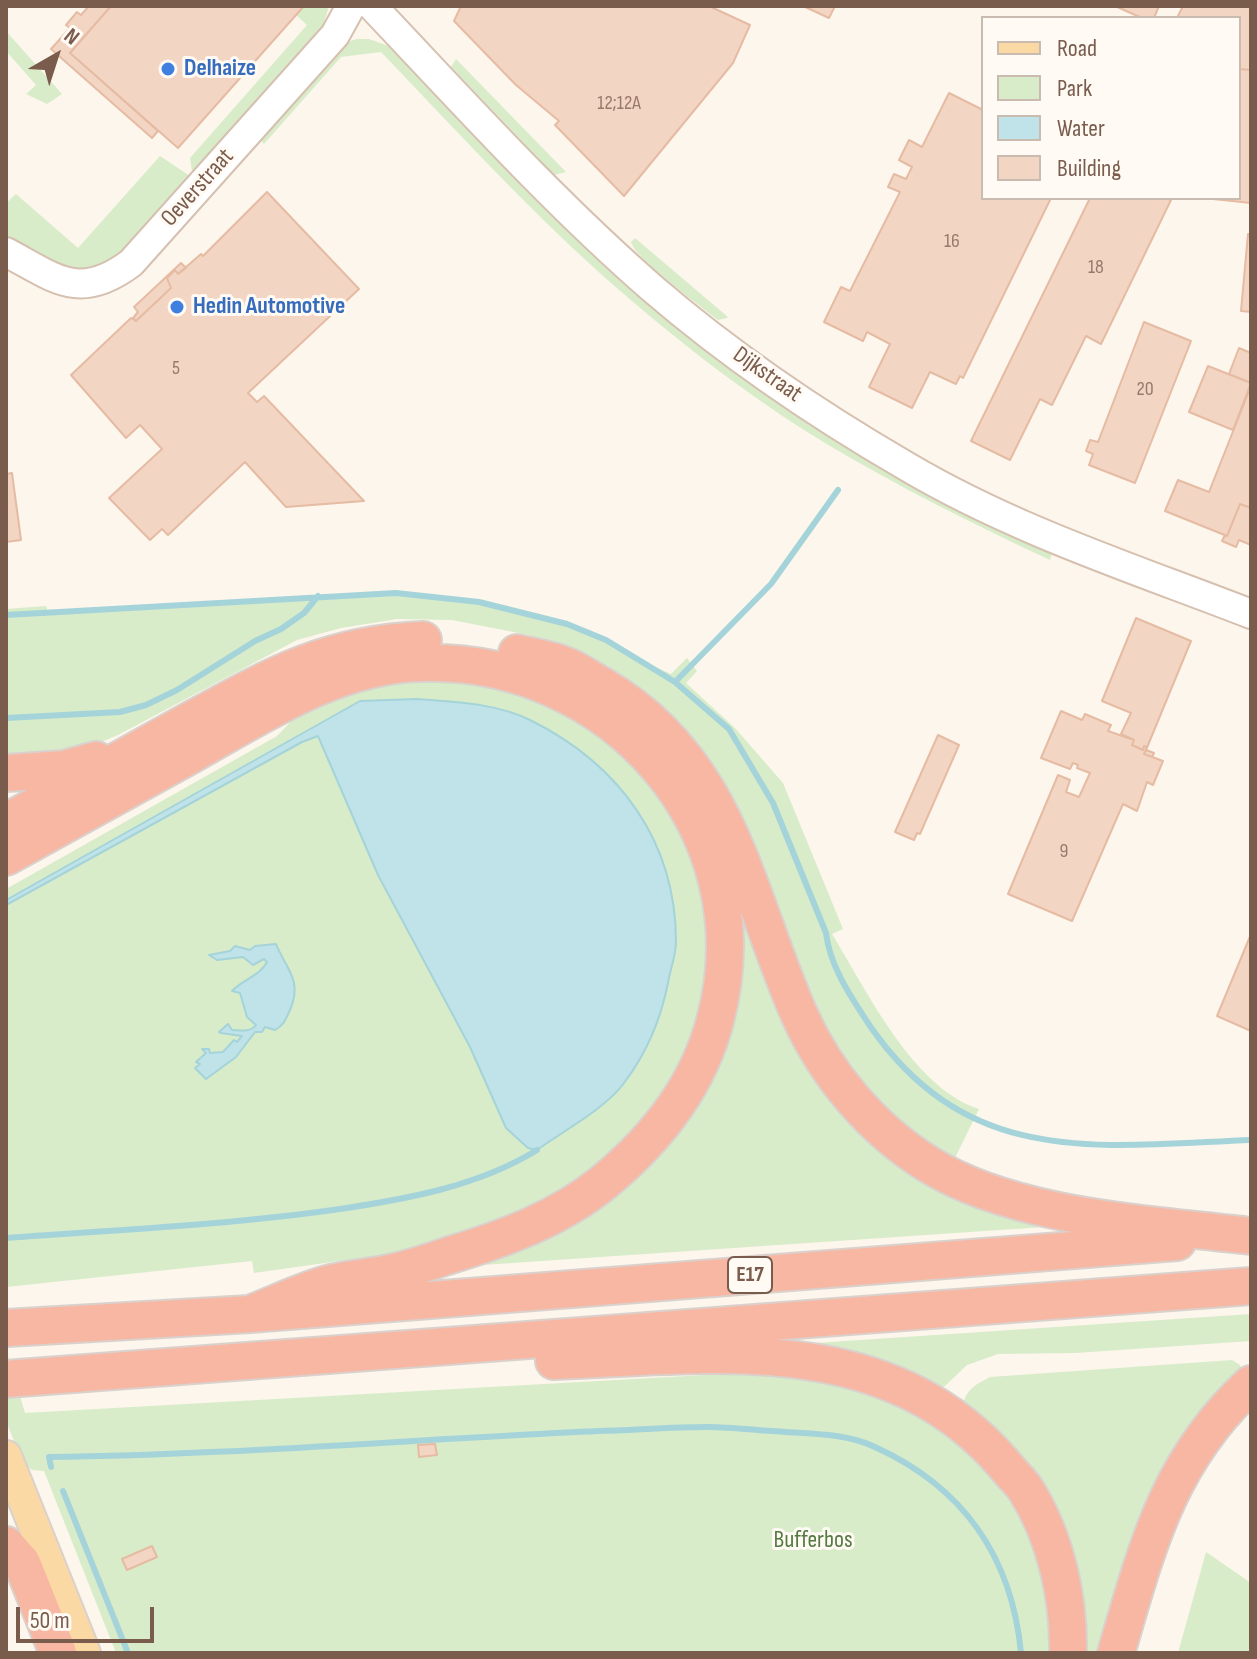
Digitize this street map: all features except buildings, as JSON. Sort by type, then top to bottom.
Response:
[{"type":"highway","points":[[6,822],[292,667],[346,649],[388,641],[434,639],[476,642],[566,665],[625,699],[666,734],[699,776],[727,824],[800,1016],[828,1066],[852,1099],[882,1129],[929,1164],[977,1188],[1029,1204],[1090,1216],[1251,1236]]},
{"type":"highway","points":[[6,773],[64,769],[97,760],[270,667],[326,646],[346,649]]},
{"type":"highway","points":[[6,857],[293,698],[351,676],[416,663],[488,667],[521,675],[562,691],[601,714],[631,737],[668,779],[696,821],[711,858],[720,898],[726,946],[722,989],[715,1024],[697,1071],[671,1114],[643,1147],[570,1207],[492,1242],[398,1271],[329,1284],[250,1314]]},
{"type":"highway","points":[[6,870],[264,727],[293,698]]},
{"type":"highway","name":"E17","points":[[17,1327],[250,1314],[1251,1236]]},
{"type":"highway","name":"E17","points":[[6,1379],[1251,1286]]},
{"type":"highway","points":[[450,1345],[539,1361],[719,1355],[803,1360],[838,1365],[887,1379],[951,1413],[992,1451],[1026,1490],[1051,1544],[1065,1596],[1068,1653]]},
{"type":"highway","points":[[1116,1653],[1158,1518],[1175,1479],[1230,1404],[1251,1384]]},
{"type":"highway","points":[[6,1545],[22,1563],[58,1653]]},
{"type":"main road","points":[[6,1456],[85,1653]]},
{"type":"main road","points":[[6,1554],[45,1653]]},
{"type":"street","name":"Oeverstraat","points":[[6,252],[48,277],[66,283],[101,281],[115,275],[131,263],[335,35],[351,6]]},
{"type":"street","name":"Dijkstraat","points":[[372,6],[562,204],[654,290],[729,349],[825,416],[908,468],[1017,523],[1251,614]]},
{"type":"green space","points":[[304,6],[329,6],[321,33],[133,247],[116,261],[100,269],[70,271],[39,259],[6,240],[6,203],[16,194],[78,248],[160,156],[193,178],[190,158],[307,25],[296,15]]},
{"type":"green space","points":[[6,31],[62,94],[47,104],[26,94],[36,85],[6,51]]},
{"type":"green space","points":[[369,39],[389,46],[565,228],[626,284],[707,350],[916,487],[974,518],[1052,553],[1050,560],[852,459],[796,425],[710,364],[628,298],[573,248],[381,52],[341,57],[264,144],[257,136],[341,44]]},
{"type":"green space","points":[[456,59],[566,172],[554,175],[451,67]]},
{"type":"green space","points":[[635,238],[728,317],[718,320],[656,270],[635,249],[631,242]]},
{"type":"green space","points":[[396,593],[482,604],[566,624],[671,674],[687,658],[697,671],[686,683],[735,728],[783,783],[843,929],[832,934],[876,1009],[933,1081],[955,1098],[979,1109],[953,1162],[892,1120],[844,1065],[816,1010],[762,860],[729,796],[686,733],[643,692],[595,660],[529,635],[452,620],[397,619],[341,628],[297,640],[118,735],[85,749],[6,758],[6,609],[46,606],[48,612]]},
{"type":"green space","points":[[432,647],[500,655],[540,665],[600,694],[652,735],[675,759],[712,814],[735,867],[783,1010],[808,1057],[826,1082],[868,1128],[916,1168],[979,1199],[1061,1220],[1059,1226],[453,1267],[452,1264],[516,1241],[576,1211],[628,1172],[672,1126],[705,1074],[727,1015],[734,950],[726,879],[719,853],[697,805],[668,762],[631,725],[585,693],[558,680],[501,662],[441,655],[382,659],[341,669],[283,695],[6,847],[6,842],[302,680],[364,658]]},
{"type":"green space","points":[[400,678],[517,689],[582,720],[626,753],[686,834],[711,926],[704,1013],[681,1065],[644,1123],[614,1156],[567,1188],[518,1215],[410,1251],[254,1273],[252,1261],[6,1287],[6,889],[277,736],[307,705]]},
{"type":"green space","points":[[1251,1314],[1251,1341],[1076,1353],[998,1354],[967,1365],[945,1386],[936,1389],[800,1344]]},
{"type":"green space","name":"Bufferbos","points":[[6,1349],[25,1413],[723,1374],[809,1378],[861,1390],[898,1404],[932,1422],[988,1470],[1010,1500],[1029,1535],[1044,1574],[1053,1653],[116,1653],[44,1471],[32,1470],[27,1466],[6,1421]]},
{"type":"green space","points":[[1232,1360],[1240,1365],[1242,1372],[1107,1653],[1077,1653],[1074,1597],[962,1410],[965,1398],[974,1386],[990,1377]]},
{"type":"green space","points":[[1206,1552],[1251,1583],[1251,1653],[1178,1653]]},
{"type":"water","points":[[417,699],[503,710],[530,720],[562,738],[615,783],[653,839],[666,871],[673,905],[676,947],[652,1035],[632,1072],[616,1093],[537,1150],[528,1148],[506,1128],[470,1047],[378,875],[318,736],[6,905],[8,899],[360,701]]},
{"type":"water","points":[[276,944],[294,983],[294,1000],[286,1019],[275,1030],[265,1027],[262,1032],[255,1032],[236,1057],[206,1079],[195,1068],[200,1064],[196,1062],[206,1053],[202,1049],[209,1049],[210,1053],[223,1052],[234,1040],[237,1042],[242,1036],[219,1032],[228,1024],[232,1030],[241,1031],[256,1025],[247,1017],[240,993],[232,991],[260,971],[267,962],[264,959],[253,965],[243,957],[217,960],[209,955],[230,951],[235,946],[250,950],[255,946]]},
{"type":"waterway","points":[[675,682],[771,584],[838,490]]},
{"type":"waterway","points":[[6,615],[396,593],[479,602],[567,624],[606,640],[675,682],[729,729],[773,803],[826,933],[832,958],[849,993],[870,1026],[909,1072],[950,1105],[994,1126],[1041,1139],[1141,1145],[1251,1140]]},
{"type":"waterway","points":[[6,718],[120,712],[146,705],[281,629],[304,613],[318,596]]},
{"type":"waterway","points":[[6,1238],[215,1223],[365,1205],[467,1182],[537,1150]]},
{"type":"waterway","points":[[51,1467],[49,1457],[186,1453],[680,1427],[843,1437],[875,1447],[906,1463],[957,1504],[978,1529],[1007,1586],[1021,1653]]},
{"type":"waterway","points":[[63,1491],[128,1653]]},
{"type":"place","name":"Delhaize","points":[[168,69]]},
{"type":"place","name":"Hedin Automotive","points":[[177,307]]}]
